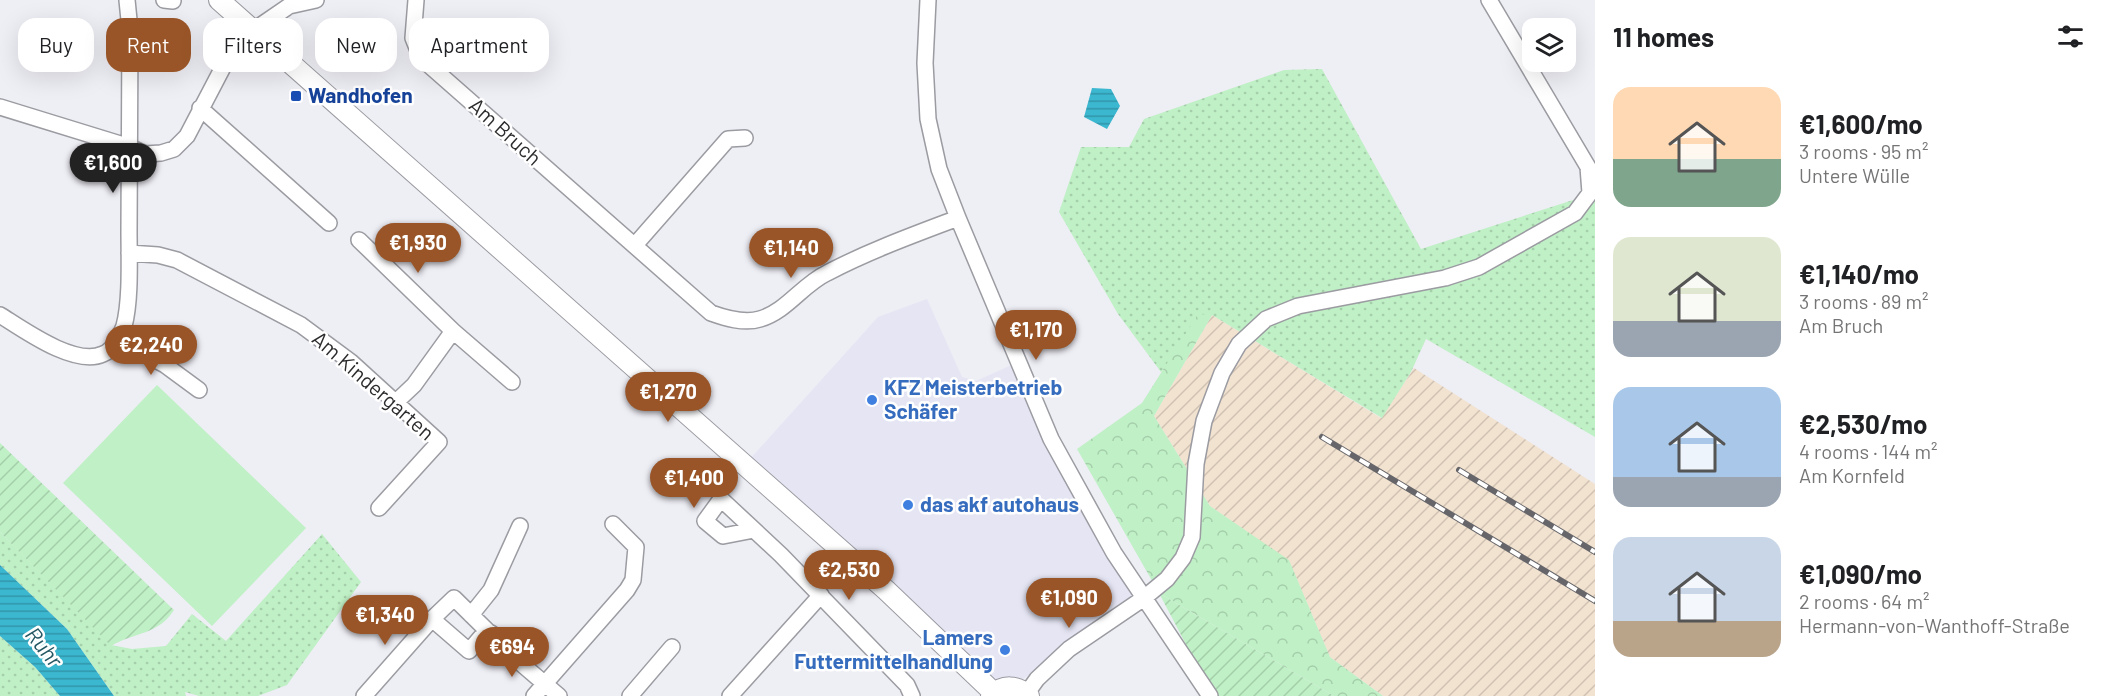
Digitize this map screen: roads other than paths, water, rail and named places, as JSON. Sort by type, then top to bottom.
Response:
[{"type":"main road","points":[[219,0],[240,18]]},
{"type":"main road","points":[[301,72],[886,590],[993,694],[1000,689],[1014,687],[1028,695]]},
{"type":"street","points":[[0,315],[48,344],[79,357],[104,354],[118,340],[127,310],[129,253],[130,30],[127,0]]},
{"type":"street","points":[[164,0],[173,1]]},
{"type":"street","points":[[272,18],[289,6],[316,0]]},
{"type":"street","name":"Am Bruch","points":[[416,0],[413,38],[421,58],[711,313],[728,319],[757,321],[775,314],[824,274],[883,246],[958,218]]},
{"type":"street","points":[[928,0],[925,63],[928,119],[939,169],[958,218],[1052,439],[1114,553],[1210,696]]},
{"type":"street","points":[[1028,695],[1037,679],[1069,649],[1144,598],[1167,579],[1183,558],[1192,537],[1196,464],[1204,421],[1222,373],[1239,344],[1266,319],[1299,306],[1445,278],[1479,267],[1575,213],[1590,193],[1588,167],[1490,0]]},
{"type":"street","points":[[0,106],[130,147],[145,154],[161,153],[174,149],[187,136],[220,72]]},
{"type":"street","points":[[200,108],[329,223]]},
{"type":"street","points":[[635,245],[728,139],[745,138]]},
{"type":"street","points":[[359,240],[453,331],[512,382]]},
{"type":"street","name":"Am Kindergarten","points":[[129,253],[158,255],[177,260],[301,325],[351,362],[439,442],[379,508]]},
{"type":"street","points":[[396,402],[414,385],[453,331]]},
{"type":"street","points":[[118,340],[165,364],[199,390]]},
{"type":"street","points":[[534,696],[633,580],[636,547],[614,524]]},
{"type":"street","points":[[471,615],[491,590],[520,526]]},
{"type":"street","points":[[754,530],[821,595],[907,685],[912,696]]},
{"type":"street","points":[[729,696],[821,595]]},
{"type":"street","points":[[364,696],[432,619],[454,598],[517,660],[559,696]]},
{"type":"street","points":[[432,619],[469,651],[480,638],[491,633]]},
{"type":"street","points":[[630,696],[672,647]]},
{"type":"water","points":[[1092,88],[1111,89],[1120,106],[1107,129],[1084,117]]},
{"type":"water","name":"Ruhr","points":[[0,565],[67,629],[114,696],[60,696],[35,667],[0,636]]},
{"type":"railway","points":[[1322,437],[1595,601]]},
{"type":"railway","points":[[1459,470],[1595,552]]},
{"type":"place","name":"Wandhofen","points":[[296,96]]},
{"type":"place","name":"KFZ Meisterbetrieb Schäfer","points":[[872,400]]},
{"type":"place","name":"das akf autohaus","points":[[908,505]]},
{"type":"place","name":"Lamers Futtermittelhandlung","points":[[1005,650]]}]
